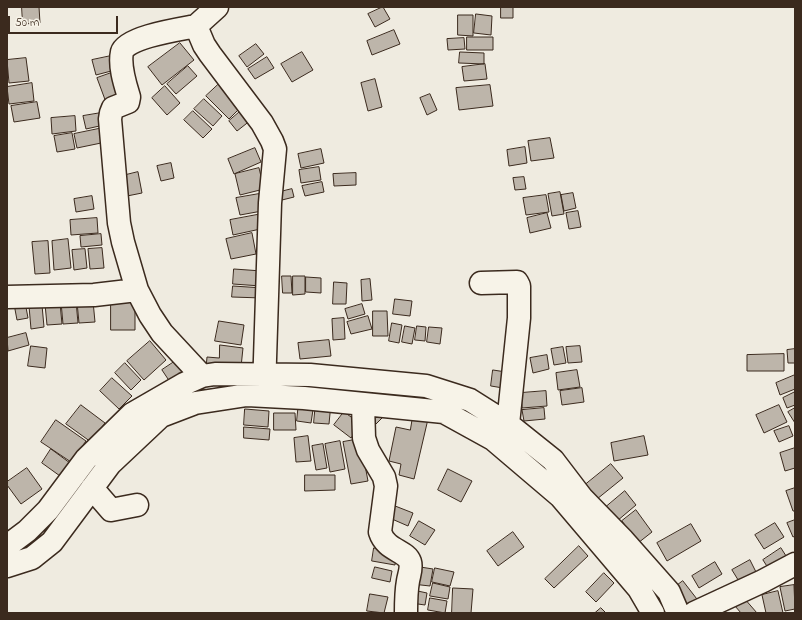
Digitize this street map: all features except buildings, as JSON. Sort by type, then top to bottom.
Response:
[{"type":"street","points":[[202,376],[162,333],[150,315],[137,290],[123,242],[119,222],[110,119],[113,108],[128,102],[129,97],[122,65],[122,50],[128,44],[144,37],[196,26],[217,7]]},
{"type":"street","points":[[196,26],[204,46],[262,122],[275,149],[270,203],[264,386]]},
{"type":"street","points":[[480,283],[517,282],[518,286],[519,318],[508,424]]},
{"type":"street","points":[[7,297],[94,295],[137,290]]},
{"type":"street","points":[[7,545],[27,531],[48,510],[86,459],[132,414],[184,384],[202,376],[215,374],[304,398],[444,412],[493,440],[560,496],[639,589],[653,613]]},
{"type":"street","points":[[7,566],[32,558],[52,542],[110,464],[161,416],[194,402],[247,395],[264,386],[310,375],[426,386],[470,400],[508,424],[553,460],[582,498],[623,540],[669,592],[678,613]]},
{"type":"street","points":[[363,404],[364,438],[368,450],[384,477],[386,486],[380,532],[386,544],[407,558],[410,562],[411,567],[408,582],[406,613]]},
{"type":"street","points":[[92,488],[111,510],[136,505]]},
{"type":"street","points":[[694,613],[763,581],[795,564]]}]
